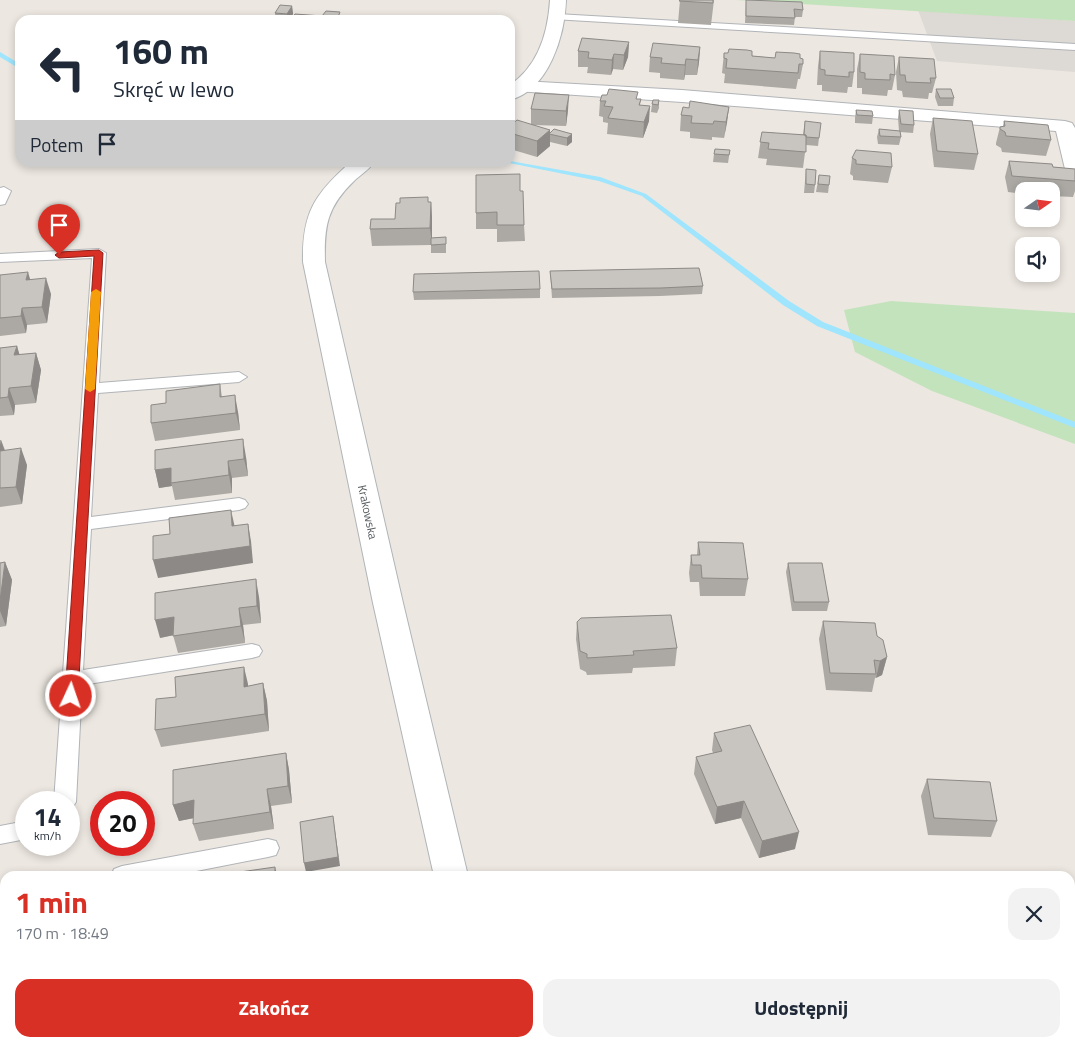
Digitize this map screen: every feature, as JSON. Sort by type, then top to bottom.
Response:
[{"type":"street","points":[[516,90],[546,54],[557,8]]},
{"type":"street","points":[[516,90],[682,96],[1053,125],[1065,128],[1075,169]]},
{"type":"street","name":"Krakowska","points":[[358,167],[337,186],[324,205],[314,231],[314,262],[388,603],[450,871]]},
{"type":"lane","points":[[557,8],[1075,47]]},
{"type":"lane","points":[[0,258],[99,253],[66,791]]},
{"type":"lane","points":[[90,389],[239,377]]},
{"type":"lane","points":[[81,524],[239,504]]},
{"type":"lane","points":[[72,679],[252,651]]},
{"type":"lane","points":[[0,834],[15,832]]},
{"type":"lane","points":[[148,871],[268,848]]},
{"type":"shaded area","points":[[918,10],[1075,21],[1075,72],[937,61]]},
{"type":"green space","points":[[736,0],[1075,0],[1075,21]]},
{"type":"green space","points":[[891,301],[1075,313],[1075,444],[932,391],[855,352],[844,310]]},
{"type":"building","points":[[713,0],[713,3],[679,1]]},
{"type":"building","points":[[746,0],[802,2],[803,10],[794,9],[795,18],[746,16]]},
{"type":"building","points":[[280,5],[292,6],[287,14],[275,13]]},
{"type":"building","points":[[326,11],[340,12],[339,15],[323,15]]},
{"type":"building","points":[[582,38],[629,42],[624,55],[614,54],[612,60],[588,58],[589,52],[578,51]]},
{"type":"building","points":[[653,43],[700,47],[698,60],[686,59],[685,65],[661,63],[662,58],[650,57]]},
{"type":"building","points":[[729,49],[747,50],[752,51],[752,56],[775,58],[776,52],[800,54],[803,64],[799,64],[798,73],[726,68],[727,59],[724,58],[724,53],[728,53]]},
{"type":"building","points":[[820,51],[854,53],[854,72],[849,72],[849,77],[825,75],[825,70],[820,69]]},
{"type":"building","points":[[860,54],[894,56],[895,75],[890,74],[890,80],[865,79],[865,73],[860,72]]},
{"type":"building","points":[[899,57],[934,59],[936,78],[930,78],[931,83],[906,82],[905,75],[900,75]]},
{"type":"building","points":[[609,89],[638,92],[636,99],[641,99],[639,105],[650,106],[644,122],[608,118],[613,107],[604,106],[606,101],[600,101],[602,95],[607,95]]},
{"type":"building","points":[[936,89],[951,89],[954,98],[940,98]]},
{"type":"building","points":[[535,93],[569,95],[566,111],[531,109]]},
{"type":"building","points":[[653,100],[659,100],[658,105],[652,104]]},
{"type":"building","points":[[690,101],[729,107],[726,122],[714,121],[713,124],[691,123],[692,116],[681,115],[683,107],[689,108]]},
{"type":"building","points":[[856,110],[872,111],[873,116],[857,115]]},
{"type":"building","points":[[899,110],[913,111],[914,125],[901,124]]},
{"type":"building","points":[[933,118],[972,121],[978,154],[937,151]]},
{"type":"building","points":[[517,120],[550,130],[537,141],[515,134],[515,122]]},
{"type":"building","points":[[805,121],[821,123],[819,138],[806,137],[804,135]]},
{"type":"building","points":[[1004,121],[1048,125],[1051,140],[1006,136],[1005,132],[1000,129],[1000,127],[1005,126]]},
{"type":"building","points":[[554,129],[572,134],[567,138],[549,134]]},
{"type":"building","points":[[879,129],[900,131],[901,137],[880,136]]},
{"type":"building","points":[[762,132],[806,135],[806,152],[768,149],[769,143],[760,142]]},
{"type":"building","points":[[715,149],[730,150],[729,155],[714,154]]},
{"type":"building","points":[[856,150],[891,153],[892,167],[856,164],[856,160],[852,158]]},
{"type":"building","points":[[1009,161],[1052,164],[1053,167],[1075,169],[1075,181],[1012,176]]},
{"type":"building","points":[[806,169],[816,170],[815,185],[806,184]]},
{"type":"building","points":[[520,174],[520,191],[523,191],[524,225],[497,225],[497,212],[476,213],[476,175]]},
{"type":"building","points":[[819,175],[830,176],[829,185],[818,184]]},
{"type":"building","points":[[428,197],[428,202],[431,202],[430,228],[370,229],[371,219],[395,219],[396,203],[400,203],[400,198]]},
{"type":"building","points":[[446,237],[446,244],[431,245],[431,238]]},
{"type":"building","points":[[699,268],[703,286],[661,288],[552,289],[550,271]]},
{"type":"building","points":[[539,271],[540,289],[413,292],[414,274]]},
{"type":"building","points":[[28,272],[26,280],[46,278],[42,307],[22,308],[21,316],[0,318],[0,275]]},
{"type":"building","points":[[17,346],[14,355],[36,353],[31,386],[9,388],[8,397],[0,398],[0,348]]},
{"type":"building","points":[[220,384],[220,397],[235,395],[236,413],[151,423],[151,405],[166,403],[166,391]]},
{"type":"building","points":[[243,439],[244,459],[228,461],[229,475],[171,483],[171,468],[155,470],[155,450]]},
{"type":"building","points":[[21,448],[16,487],[0,488],[0,451]]},
{"type":"building","points":[[231,510],[232,526],[248,524],[250,546],[153,560],[153,536],[170,534],[169,518]]},
{"type":"building","points":[[698,542],[743,543],[748,579],[702,578],[701,565],[692,565],[691,555],[700,555]]},
{"type":"building","points":[[5,562],[0,601],[0,563]]},
{"type":"building","points":[[788,563],[822,563],[829,602],[794,602]]},
{"type":"building","points":[[256,579],[257,606],[239,608],[241,626],[173,636],[174,617],[155,620],[155,593]]},
{"type":"building","points":[[671,615],[677,648],[633,651],[634,655],[587,658],[587,654],[580,651],[577,622],[581,618]]},
{"type":"building","points":[[823,621],[875,623],[877,636],[883,640],[887,657],[880,661],[874,660],[876,674],[830,673]]},
{"type":"building","points":[[244,667],[244,687],[263,683],[265,714],[155,730],[156,699],[176,697],[175,677]]},
{"type":"building","points":[[750,725],[799,832],[762,841],[744,801],[717,807],[696,757],[722,751],[714,733]]},
{"type":"building","points":[[286,753],[288,786],[267,789],[270,812],[193,824],[194,800],[173,805],[173,770]]},
{"type":"building","points":[[927,779],[990,782],[997,821],[934,818]]},
{"type":"building","points":[[333,816],[338,857],[304,863],[300,822]]},
{"type":"building","points":[[275,867],[275,871],[247,871]]},
{"type":"waterway","points":[[0,54],[15,64]]},
{"type":"waterway","points":[[515,163],[600,179],[644,195],[786,303],[820,324],[1075,425]]},
{"type":"slow traffic","points":[[90,389],[96,292]]},
{"type":"route","points":[[59,255],[99,253],[71,696]]}]
